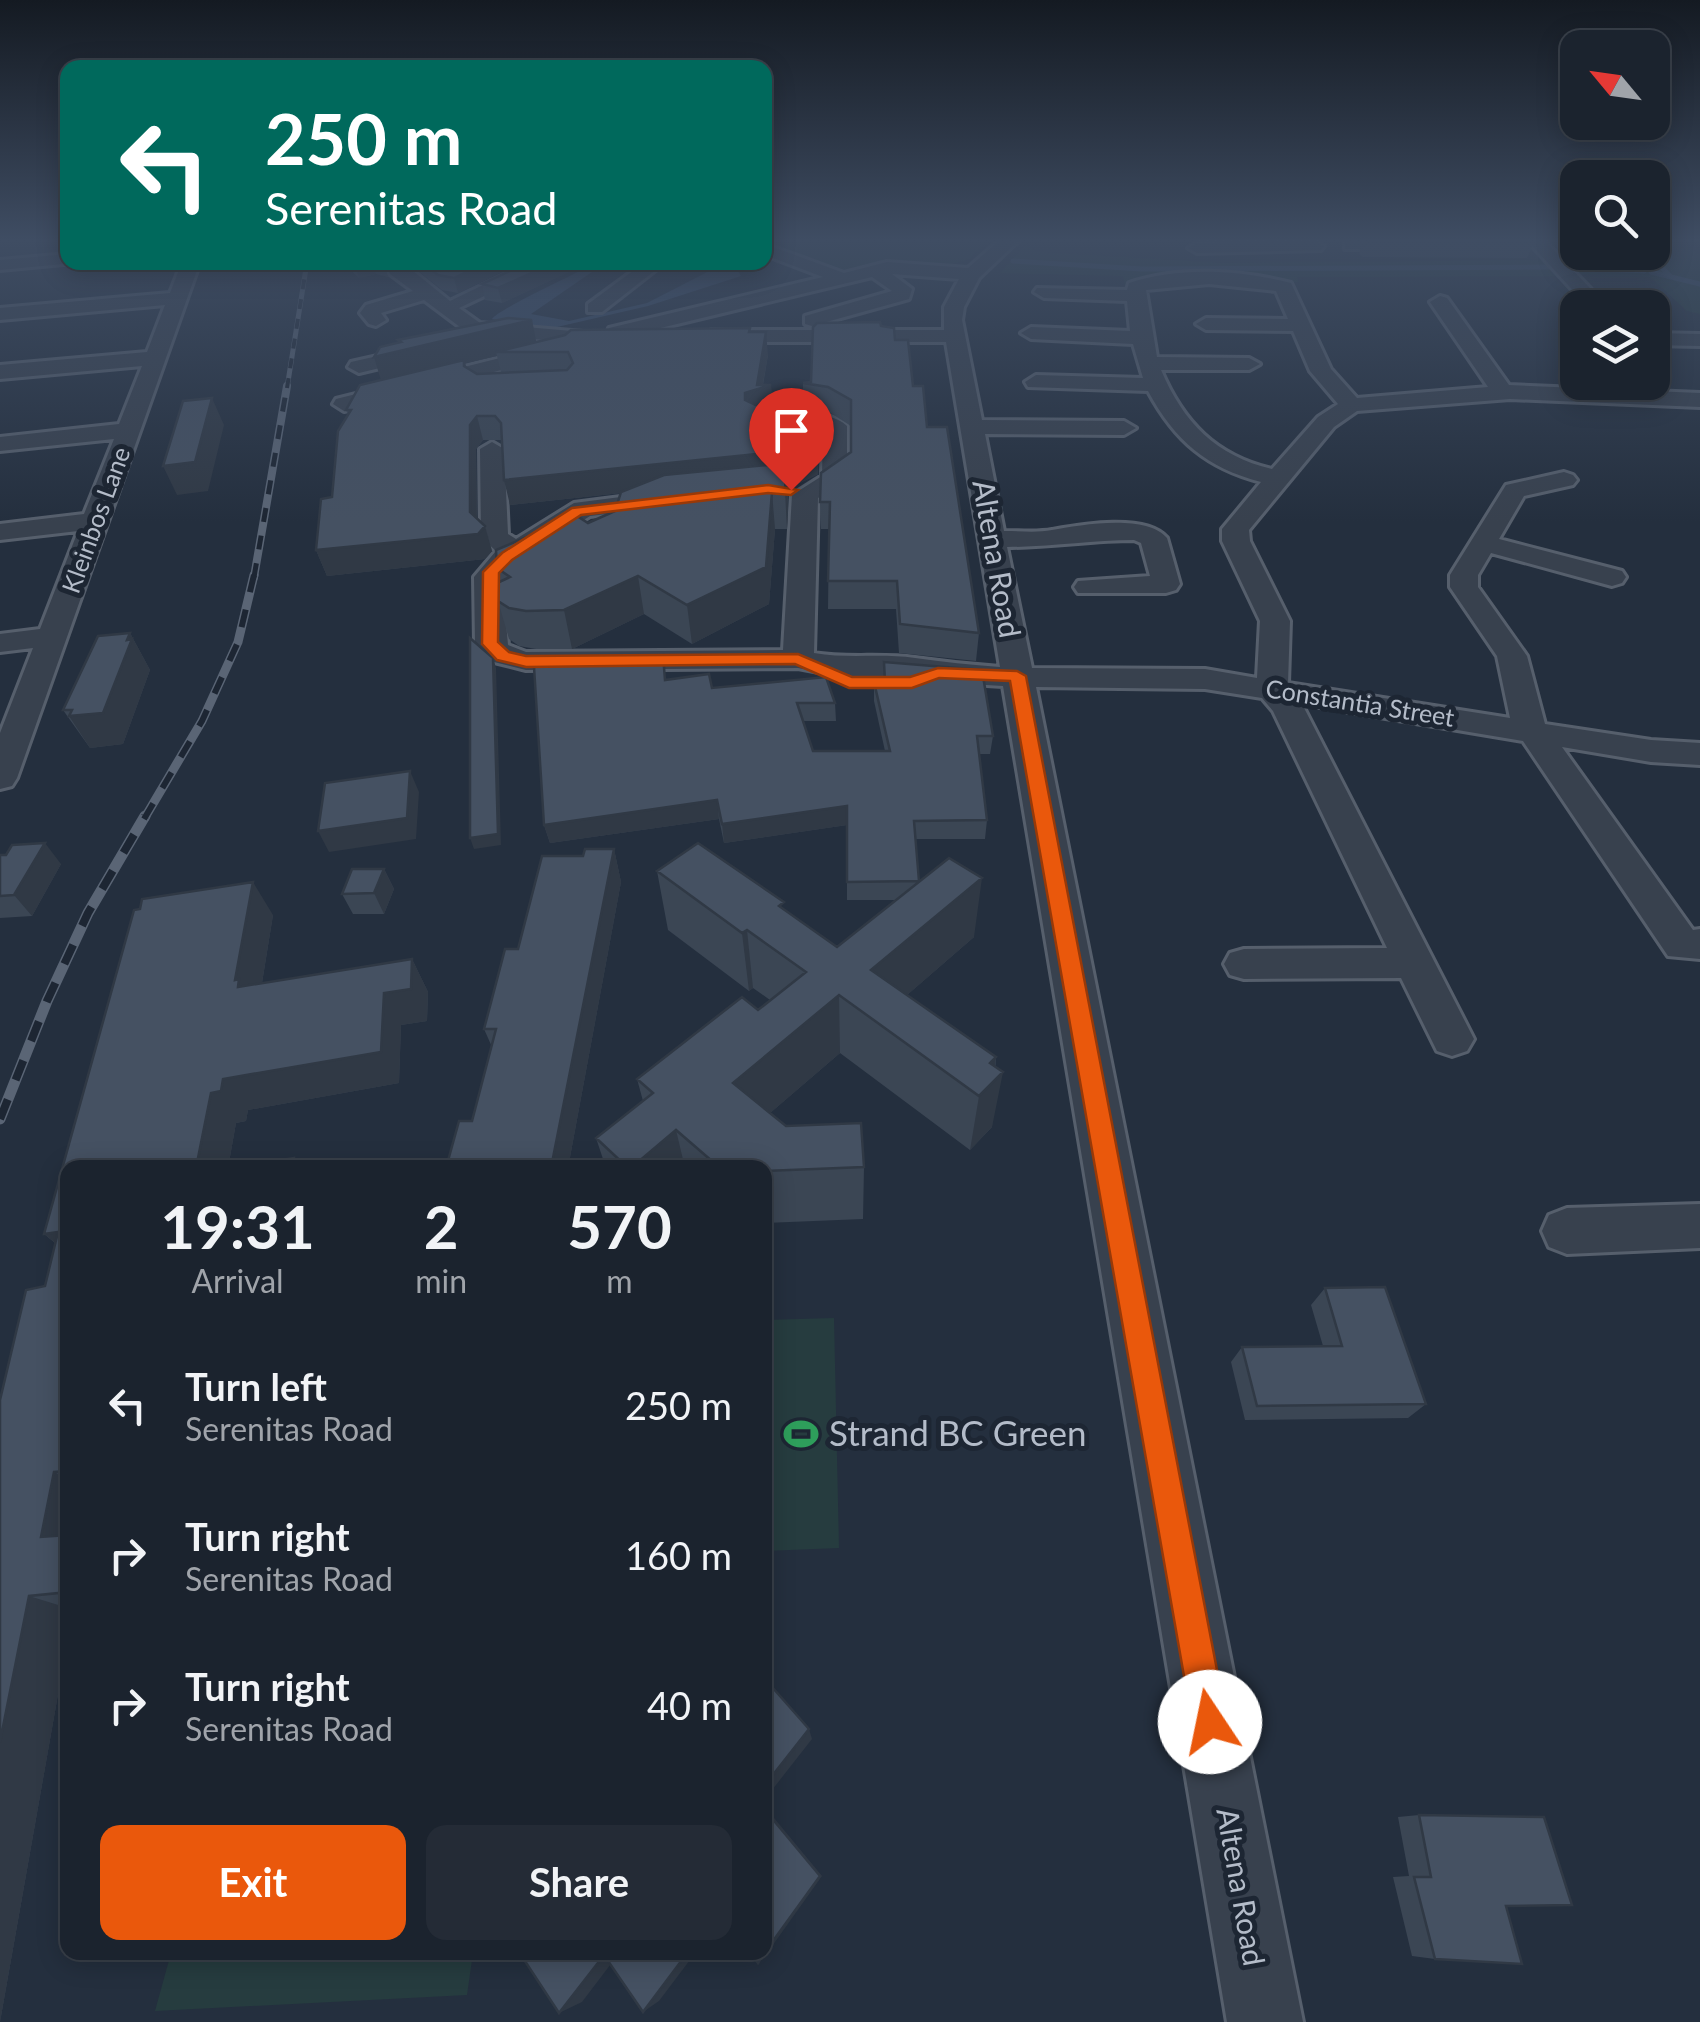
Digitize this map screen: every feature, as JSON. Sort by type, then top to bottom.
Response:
[{"type":"street","name":"Kleinbos Lane","points":[[0,778],[165,333]]},
{"type":"street","points":[[507,333],[955,336]]},
{"type":"street","points":[[626,335],[632,333]]},
{"type":"street","points":[[1039,333],[1144,338]]},
{"type":"street","points":[[1143,333],[1152,374],[1173,418],[1221,460],[1276,478]]},
{"type":"street","points":[[1305,333],[1321,371],[1351,405]]},
{"type":"street","points":[[1462,333],[1502,392]]},
{"type":"street","points":[[359,368],[512,334]]},
{"type":"street","points":[[344,404],[548,352],[629,350],[626,335]]},
{"type":"street","name":"Altena Road","points":[[955,336],[1265,2022]]},
{"type":"street","points":[[1670,339],[1700,340]]},
{"type":"street","points":[[0,372],[156,358]]},
{"type":"street","points":[[1036,382],[1249,364]]},
{"type":"street","points":[[1670,380],[1696,404]]},
{"type":"street","points":[[412,387],[506,385]]},
{"type":"street","points":[[1452,1039],[1288,708],[1272,688],[1275,622],[1234,535],[1239,521],[1326,422],[1351,405],[1502,392],[1696,404]]},
{"type":"street","points":[[694,496],[584,508],[514,552],[488,577],[490,644],[509,658],[526,662],[807,662],[794,492],[834,479],[835,426],[819,419],[761,420]]},
{"type":"street","points":[[972,427],[1124,428]]},
{"type":"street","points":[[1050,428],[1056,457]]},
{"type":"street","points":[[0,444],[130,430]]},
{"type":"street","points":[[492,449],[495,537],[514,552]]},
{"type":"street","points":[[1564,480],[1514,490],[1464,574],[1464,586],[1512,656],[1528,723],[1694,953]]},
{"type":"street","points":[[1066,504],[1096,617]]},
{"type":"street","points":[[0,532],[96,520]]},
{"type":"street","points":[[992,539],[1052,539],[1074,532],[1153,538],[1167,582],[1088,587]]},
{"type":"street","points":[[1483,543],[1612,577]]},
{"type":"street","points":[[0,643],[53,636]]},
{"type":"street","name":"Constantia Street","points":[[807,662],[849,682],[912,682],[938,673],[1184,678],[1272,688],[1651,751],[1700,754]]},
{"type":"street","points":[[1244,964],[1412,962]]},
{"type":"street","points":[[1568,1231],[1700,1226]]},
{"type":"green space","name":"Strand BC Green","points":[[834,1318],[839,1548],[772,1551],[772,1320]]},
{"type":"green space","points":[[169,1960],[472,1960],[467,1995],[155,2011]]},
{"type":"building","points":[[431,333],[475,333],[374,357],[380,347],[401,342],[398,340]]},
{"type":"building","points":[[766,333],[757,385],[771,385],[745,393],[745,400],[760,407],[819,408],[818,449],[800,458],[766,453],[504,480],[501,423],[495,416],[477,416],[470,425],[470,512],[485,526],[478,534],[316,550],[321,499],[332,497],[338,431],[360,385],[464,360],[464,366],[477,374],[567,370],[573,363],[568,352],[496,352],[565,335]]},
{"type":"building","points":[[813,333],[894,333],[895,340],[908,340],[913,386],[923,386],[927,427],[947,427],[979,633],[900,624],[897,581],[828,581],[830,502],[820,502],[821,473],[851,452],[851,400],[828,387],[803,383],[811,382]]},
{"type":"building","points":[[212,398],[195,462],[163,466],[183,401]]},
{"type":"building","points":[[766,465],[786,468],[785,492],[772,492],[766,567],[687,605],[638,576],[564,610],[526,611],[498,601],[497,583],[510,577],[497,568],[496,550],[577,516],[588,523],[615,511],[621,492],[664,475]]},
{"type":"building","points":[[130,633],[127,640],[132,639],[103,713],[69,716],[72,710],[63,710],[98,636]]},
{"type":"building","points":[[470,638],[493,658],[498,834],[470,838]]},
{"type":"building","points":[[663,655],[665,680],[709,674],[712,688],[826,677],[835,703],[797,703],[813,751],[890,751],[874,682],[885,682],[884,662],[982,670],[993,736],[977,736],[987,820],[914,821],[919,881],[847,882],[847,806],[722,824],[717,800],[544,825],[534,667]]},
{"type":"building","points":[[410,771],[407,818],[318,831],[325,783]]},
{"type":"building","points":[[45,843],[14,895],[0,896],[0,855],[6,855],[12,845]]},
{"type":"building","points":[[698,843],[784,902],[779,906],[837,947],[949,858],[982,878],[871,970],[996,1057],[990,1063],[1003,1072],[979,1096],[839,995],[733,1083],[786,1126],[861,1123],[864,1167],[772,1171],[772,1160],[711,1160],[676,1130],[640,1160],[619,1160],[596,1138],[653,1093],[637,1079],[742,997],[758,1010],[806,972],[747,930],[742,933],[657,871]]},
{"type":"building","points":[[585,849],[614,849],[553,1160],[448,1160],[459,1121],[472,1121],[496,1029],[484,1029],[505,949],[518,949],[542,856],[583,856]]},
{"type":"building","points":[[352,869],[384,869],[374,893],[342,894]]},
{"type":"building","points":[[253,882],[235,980],[239,979],[238,987],[412,959],[411,989],[384,993],[381,1052],[223,1079],[221,1091],[211,1093],[198,1160],[65,1160],[134,910],[140,909],[142,899]]},
{"type":"building","points":[[60,1176],[60,1472],[54,1472],[41,1537],[60,1536],[60,1593],[29,1596],[0,1742],[0,1400],[26,1290],[45,1286],[58,1232],[44,1234]]},
{"type":"building","points":[[1385,1287],[1426,1404],[1257,1406],[1242,1347],[1342,1346],[1325,1288]]},
{"type":"building","points":[[772,1687],[809,1729],[772,1776]]},
{"type":"building","points":[[1419,1815],[1544,1817],[1572,1905],[1506,1906],[1522,1964],[1435,1959],[1414,1877],[1431,1877]]},
{"type":"building","points":[[772,1818],[820,1876],[772,1942]]},
{"type":"building","points":[[524,1960],[600,1960],[559,2013]]},
{"type":"building","points":[[607,1960],[682,1960],[643,2012]]},
{"type":"railway","points":[[287,388],[296,333]]},
{"type":"railway","points":[[254,577],[287,386]]},
{"type":"railway","points":[[144,819],[202,721],[238,642],[254,575]]},
{"type":"railway","points":[[0,1119],[47,1001],[88,913],[145,816]]},
{"type":"place","name":"Strand BC Green","points":[[801,1434]]},
{"type":"route","points":[[791,490],[768,489],[577,511],[507,556],[491,572],[490,644],[503,656],[526,662],[798,659],[849,682],[912,682],[938,673],[1017,676],[1210,1722]]}]
